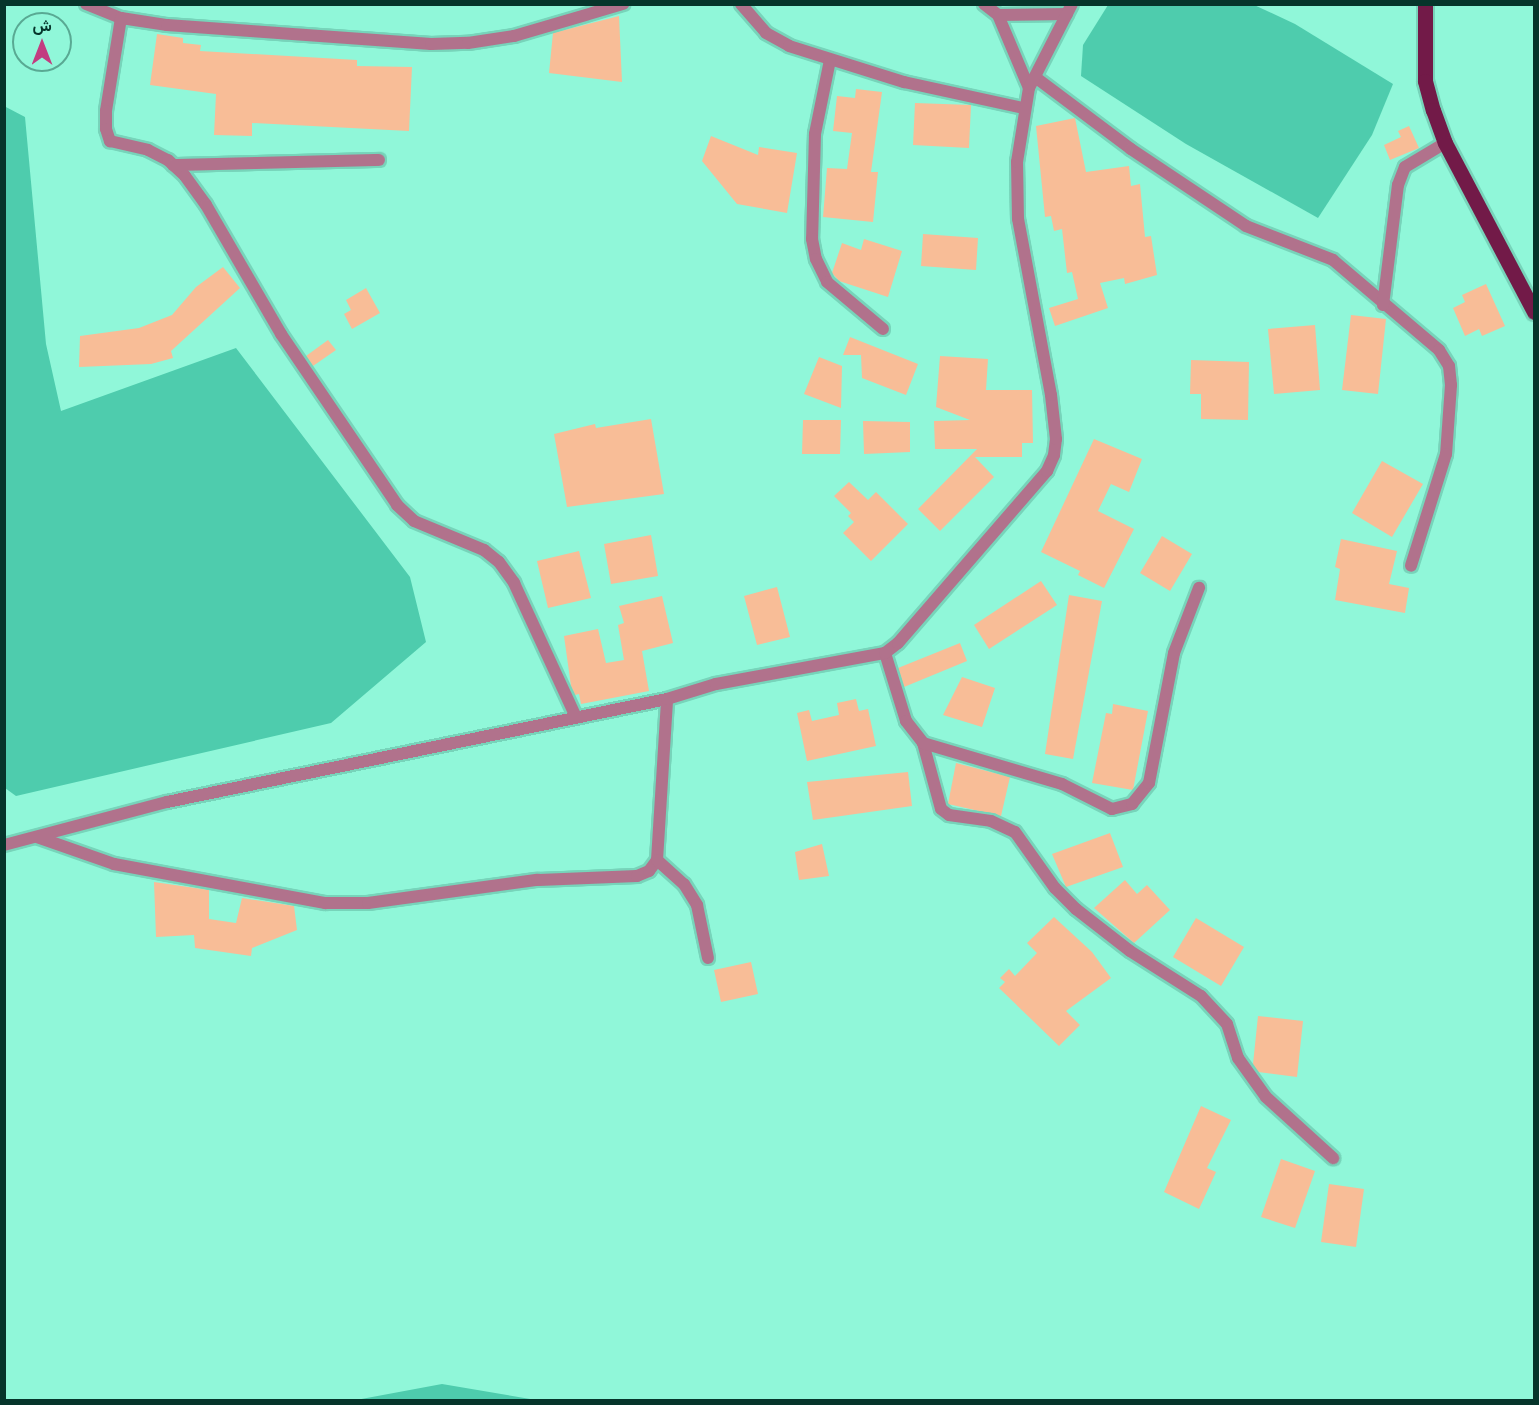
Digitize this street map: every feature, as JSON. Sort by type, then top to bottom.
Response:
[{"type":"main road","points":[[1425,4],[1425,81],[1445,143],[1534,312]]},
{"type":"street","points":[[86,4],[121,18],[344,40],[468,43],[554,26],[623,4]]},
{"type":"street","points":[[741,4],[776,40],[830,60],[945,93],[1023,108]]},
{"type":"street","points":[[984,4],[998,15],[1032,82],[1246,226],[1333,260],[1383,305],[1422,332],[1439,350],[1449,366],[1451,385],[1446,454],[1411,566]]},
{"type":"street","points":[[998,15],[1069,9]]},
{"type":"street","points":[[4,845],[167,802],[667,699],[716,684],[885,653],[898,643],[1047,471],[1054,455],[1056,439],[1051,395],[1018,219],[1017,162],[1023,108],[1032,82],[1069,9]]},
{"type":"street","points":[[121,18],[112,56],[106,129],[110,141],[148,150],[173,165],[206,205],[281,334],[397,504],[414,520],[484,550],[499,562],[514,583],[576,717]]},
{"type":"street","points":[[830,60],[815,134],[812,239],[816,259],[827,282],[883,329]]},
{"type":"street","points":[[1383,305],[1398,185],[1405,167],[1445,143]]},
{"type":"street","points":[[173,165],[379,160]]},
{"type":"street","points":[[923,743],[1062,784],[1112,809],[1132,804],[1149,783],[1174,653],[1199,588]]},
{"type":"street","points":[[885,653],[906,721],[923,743],[941,809],[949,815],[991,821],[1015,832],[1055,888],[1076,909],[1130,951],[1201,996],[1227,1024],[1238,1058],[1266,1096],[1333,1158]]},
{"type":"street","points":[[37,837],[114,864],[325,903],[368,903],[537,880],[636,876],[649,870],[657,860],[667,699]]},
{"type":"street","points":[[657,860],[684,884],[697,905],[708,958]]},
{"type":"green space","points":[[1252,4],[1295,24],[1393,84],[1372,135],[1318,218],[1186,144],[1081,76],[1083,45],[1108,5]]},
{"type":"green space","points":[[4,106],[25,117],[46,344],[61,411],[236,348],[410,577],[426,642],[331,723],[16,796],[5,788]]},
{"type":"green space","points":[[442,1384],[536,1400],[356,1400]]},
{"type":"building","points":[[619,16],[622,82],[549,73],[553,33]]},
{"type":"building","points":[[157,34],[183,38],[183,43],[201,45],[200,51],[357,60],[357,66],[412,67],[409,131],[252,123],[252,136],[214,135],[216,94],[150,85]]},
{"type":"building","points":[[856,89],[882,92],[871,172],[878,172],[873,222],[823,217],[827,168],[847,169],[852,133],[833,131],[837,96],[855,98]]},
{"type":"building","points":[[915,103],[971,105],[969,148],[913,145]]},
{"type":"building","points":[[1075,118],[1086,172],[1129,166],[1131,186],[1140,184],[1145,237],[1151,236],[1157,275],[1125,284],[1124,278],[1100,283],[1108,308],[1055,326],[1049,308],[1078,299],[1072,272],[1067,273],[1062,229],[1054,231],[1051,216],[1045,217],[1036,126]]},
{"type":"building","points":[[1409,126],[1419,148],[1390,160],[1384,145],[1401,137],[1398,131]]},
{"type":"building","points":[[711,136],[758,155],[759,147],[797,153],[787,213],[737,204],[702,161]]},
{"type":"building","points":[[923,234],[978,238],[976,270],[921,266]]},
{"type":"building","points":[[864,239],[902,251],[888,297],[839,281],[832,273],[842,243],[861,250]]},
{"type":"building","points":[[223,267],[240,288],[171,351],[173,358],[151,364],[79,367],[80,336],[139,328],[172,315],[196,287]]},
{"type":"building","points":[[1486,284],[1505,326],[1482,336],[1479,329],[1465,336],[1453,308],[1465,302],[1462,295]]},
{"type":"building","points":[[366,288],[380,313],[352,329],[344,314],[351,310],[346,300]]},
{"type":"building","points":[[1351,315],[1386,319],[1378,394],[1342,390]]},
{"type":"building","points":[[1315,325],[1320,390],[1274,394],[1268,329]]},
{"type":"building","points":[[850,337],[918,364],[906,395],[862,378],[861,355],[843,355]]},
{"type":"building","points":[[328,340],[336,350],[313,366],[306,356]]},
{"type":"building","points":[[940,356],[988,359],[986,390],[1032,390],[1033,443],[1022,443],[1022,457],[975,457],[994,477],[940,531],[918,509],[977,449],[935,449],[934,421],[970,420],[936,407]]},
{"type":"building","points":[[819,357],[842,366],[841,408],[804,394]]},
{"type":"building","points":[[1191,360],[1249,362],[1248,420],[1201,419],[1201,394],[1190,394]]},
{"type":"building","points":[[651,419],[664,494],[567,507],[554,434],[595,424],[596,428]]},
{"type":"building","points":[[803,420],[841,420],[840,454],[802,454]]},
{"type":"building","points":[[863,421],[910,422],[910,452],[864,454]]},
{"type":"building","points":[[1094,439],[1142,459],[1129,492],[1111,484],[1098,511],[1134,529],[1104,588],[1078,575],[1080,571],[1041,552]]},
{"type":"building","points":[[1382,461],[1423,484],[1392,537],[1352,513]]},
{"type":"building","points":[[849,482],[868,500],[876,492],[908,524],[871,561],[843,533],[854,522],[848,516],[851,513],[834,496]]},
{"type":"building","points":[[651,535],[658,576],[611,584],[604,544]]},
{"type":"building","points":[[1162,536],[1192,554],[1170,591],[1140,573]]},
{"type":"building","points":[[1341,539],[1397,551],[1389,584],[1409,588],[1405,613],[1335,600],[1340,569],[1335,567]]},
{"type":"building","points":[[579,551],[591,598],[548,608],[537,561]]},
{"type":"building","points":[[1041,581],[1057,605],[989,649],[974,625]]},
{"type":"building","points":[[777,587],[790,637],[757,645],[744,596]]},
{"type":"building","points":[[1069,595],[1102,601],[1073,759],[1045,754]]},
{"type":"building","points":[[662,596],[673,643],[642,651],[649,691],[581,704],[579,694],[575,695],[571,686],[564,636],[598,629],[606,663],[624,660],[618,625],[624,623],[619,606]]},
{"type":"building","points":[[960,643],[967,661],[904,687],[898,668]]},
{"type":"building","points":[[962,677],[995,688],[982,727],[943,715]]},
{"type":"building","points":[[856,699],[859,711],[868,709],[876,746],[807,761],[797,713],[809,710],[812,721],[839,715],[837,703]]},
{"type":"building","points":[[1113,704],[1148,711],[1133,790],[1092,783],[1106,713],[1112,714]]},
{"type":"building","points":[[956,763],[1010,777],[1001,816],[948,804]]},
{"type":"building","points":[[908,772],[912,806],[813,820],[807,782]]},
{"type":"building","points":[[1110,833],[1123,867],[1066,887],[1052,854]]},
{"type":"building","points":[[822,844],[829,876],[799,880],[795,852]]},
{"type":"building","points":[[1125,880],[1137,894],[1147,885],[1170,910],[1134,943],[1094,908]]},
{"type":"building","points":[[154,882],[209,890],[209,919],[236,923],[242,898],[294,906],[297,930],[252,948],[251,956],[195,948],[194,935],[156,937]]},
{"type":"building","points":[[1054,917],[1092,952],[1111,978],[1066,1011],[1080,1025],[1059,1046],[999,988],[1005,982],[1000,978],[1009,969],[1015,976],[1037,953],[1027,943]]},
{"type":"building","points":[[1196,918],[1244,947],[1221,986],[1173,957]]},
{"type":"building","points":[[751,962],[758,994],[721,1002],[714,970]]},
{"type":"building","points":[[1258,1016],[1303,1021],[1297,1077],[1258,1072],[1253,1064]]},
{"type":"building","points":[[1201,1106],[1231,1120],[1207,1168],[1216,1172],[1199,1209],[1164,1192]]},
{"type":"building","points":[[1281,1159],[1315,1171],[1295,1228],[1261,1217]]},
{"type":"building","points":[[1329,1184],[1364,1189],[1356,1247],[1321,1242]]}]
